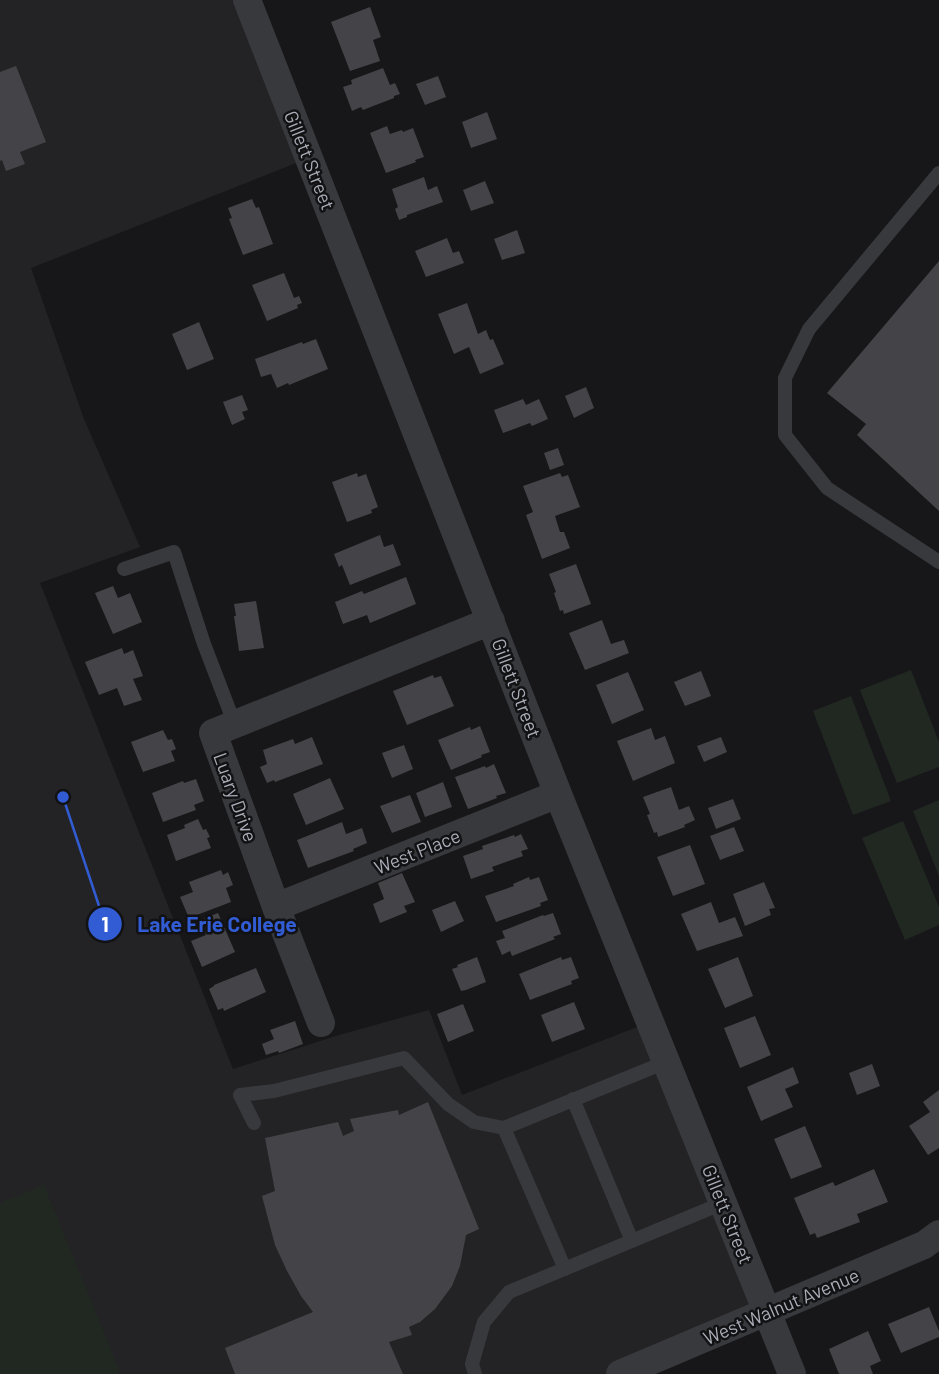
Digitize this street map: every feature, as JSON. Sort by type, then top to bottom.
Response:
[{"type":"street","name":"Gillett Street","points":[[247,0],[558,794],[792,1374]]},
{"type":"street","name":"Luary Drive","points":[[321,1023],[213,733],[491,621]]},
{"type":"street","name":"West Place","points":[[276,907],[558,794]]},
{"type":"street","name":"West Walnut Avenue","points":[[620,1374],[924,1245],[939,1234]]},
{"type":"lane","points":[[939,173],[809,329],[785,378],[785,435],[828,488],[939,562]]},
{"type":"lane","points":[[124,569],[174,552],[235,725]]},
{"type":"lane","points":[[254,1123],[240,1095],[274,1091],[404,1058],[448,1104],[474,1122],[504,1128],[666,1062]]},
{"type":"lane","points":[[573,1099],[632,1241]]},
{"type":"lane","points":[[504,1128],[565,1269]]},
{"type":"lane","points":[[475,1374],[472,1364],[484,1322],[509,1292],[723,1203]]},
{"type":"shaded area","points":[[0,0],[247,0],[309,158],[31,268],[84,419],[140,547],[40,583],[233,1069],[429,1010],[462,1095],[650,1022],[767,1312],[620,1374],[0,1374]]},
{"type":"shaded area","points":[[911,670],[939,742],[939,767],[897,783],[860,690]]},
{"type":"shaded area","points":[[851,696],[891,801],[853,815],[813,711]]},
{"type":"shaded area","points":[[939,800],[939,876],[913,811]]},
{"type":"shaded area","points":[[903,821],[939,907],[939,925],[905,940],[862,838]]},
{"type":"shaded area","points":[[44,1185],[120,1372],[116,1374],[0,1374],[0,1203]]},
{"type":"building","points":[[370,7],[381,37],[373,40],[380,61],[350,71],[331,22]]},
{"type":"building","points":[[16,66],[46,142],[20,152],[25,164],[6,171],[2,160],[0,161],[0,72]]},
{"type":"building","points":[[383,68],[390,85],[395,83],[400,94],[363,110],[361,107],[352,111],[343,87],[352,84],[351,80]]},
{"type":"building","points":[[438,76],[446,97],[425,105],[416,84]]},
{"type":"building","points":[[487,112],[497,139],[471,148],[462,122]]},
{"type":"building","points":[[387,126],[390,134],[413,128],[424,157],[386,173],[370,133]]},
{"type":"building","points":[[424,177],[428,190],[437,186],[443,202],[399,220],[392,189]]},
{"type":"building","points":[[485,181],[494,203],[471,211],[463,190]]},
{"type":"building","points":[[252,199],[256,208],[259,207],[273,244],[243,255],[229,219],[232,218],[228,208]]},
{"type":"building","points":[[517,230],[525,253],[502,260],[494,239]]},
{"type":"building","points":[[447,238],[453,253],[459,251],[464,263],[426,277],[415,251]]},
{"type":"building","points":[[939,261],[939,511],[857,435],[866,424],[827,393]]},
{"type":"building","points":[[284,273],[294,298],[299,296],[302,303],[297,305],[298,308],[267,321],[252,285]]},
{"type":"building","points":[[467,303],[478,334],[486,330],[504,364],[480,374],[469,347],[454,354],[438,314]]},
{"type":"building","points":[[199,322],[214,359],[187,370],[172,334]]},
{"type":"building","points":[[316,339],[328,369],[277,388],[271,374],[261,377],[255,359]]},
{"type":"building","points":[[586,387],[594,408],[574,418],[565,396]]},
{"type":"building","points":[[242,395],[248,410],[242,412],[245,419],[232,425],[223,402]]},
{"type":"building","points":[[523,399],[526,405],[539,399],[548,419],[503,433],[494,410]]},
{"type":"building","points":[[558,448],[564,465],[550,470],[544,453]]},
{"type":"building","points":[[357,473],[358,477],[366,474],[378,507],[371,510],[372,513],[347,522],[332,482]]},
{"type":"building","points":[[560,473],[562,477],[568,475],[580,507],[555,516],[560,532],[564,532],[570,548],[542,559],[526,515],[533,512],[523,486]]},
{"type":"building","points":[[380,535],[384,547],[393,544],[401,565],[350,585],[334,554]]},
{"type":"building","points":[[576,564],[591,604],[564,614],[563,610],[560,611],[549,574]]},
{"type":"building","points":[[406,577],[416,604],[370,623],[367,615],[343,624],[335,602]]},
{"type":"building","points":[[113,586],[118,598],[130,593],[142,622],[113,634],[95,593]]},
{"type":"building","points":[[256,601],[264,648],[239,651],[234,604]]},
{"type":"building","points":[[602,620],[611,644],[624,640],[629,653],[585,670],[569,633]]},
{"type":"building","points":[[122,648],[124,654],[133,650],[143,676],[133,679],[142,700],[124,706],[117,688],[99,695],[85,662]]},
{"type":"building","points":[[701,671],[711,696],[685,706],[674,682]]},
{"type":"building","points":[[628,672],[644,710],[612,724],[596,685]]},
{"type":"building","points":[[433,675],[434,678],[441,676],[454,706],[407,725],[393,691]]},
{"type":"building","points":[[480,726],[490,752],[451,770],[438,740],[470,727],[471,730]]},
{"type":"building","points":[[651,728],[655,740],[665,736],[675,763],[633,781],[617,741]]},
{"type":"building","points":[[163,730],[168,740],[172,739],[176,749],[171,751],[175,761],[143,772],[131,742]]},
{"type":"building","points":[[312,737],[323,764],[267,783],[260,767],[267,764],[263,750],[293,739],[295,744]]},
{"type":"building","points":[[721,737],[727,752],[704,762],[697,746]]},
{"type":"building","points":[[404,745],[413,769],[392,778],[382,753]]},
{"type":"building","points":[[494,764],[506,793],[468,809],[455,777]]},
{"type":"building","points":[[330,778],[344,809],[306,825],[293,794]]},
{"type":"building","points":[[196,779],[204,801],[194,805],[196,810],[163,822],[152,793]]},
{"type":"building","points":[[443,782],[452,807],[425,817],[416,793]]},
{"type":"building","points":[[671,787],[679,810],[689,806],[695,820],[684,825],[685,827],[658,837],[647,815],[650,814],[643,797]]},
{"type":"building","points":[[410,795],[421,822],[392,833],[380,806]]},
{"type":"building","points":[[733,799],[741,819],[716,829],[708,808]]},
{"type":"building","points":[[198,819],[210,837],[207,838],[211,848],[176,861],[167,835]]},
{"type":"building","points":[[342,822],[346,834],[362,828],[367,843],[353,849],[354,851],[308,868],[297,840]]},
{"type":"building","points":[[734,827],[744,851],[720,860],[710,836]]},
{"type":"building","points":[[521,834],[528,849],[521,851],[523,856],[492,867],[494,871],[471,879],[463,856],[483,849],[482,846]]},
{"type":"building","points":[[690,845],[705,884],[673,896],[657,857]]},
{"type":"building","points":[[221,870],[223,875],[228,872],[233,885],[226,888],[231,902],[189,918],[180,897],[193,892],[189,882]]},
{"type":"building","points":[[402,873],[415,902],[404,906],[407,912],[380,923],[373,904],[384,899],[378,883]]},
{"type":"building","points":[[529,877],[530,880],[539,877],[548,900],[540,903],[541,906],[496,922],[485,896],[514,886],[513,884]]},
{"type":"building","points":[[764,882],[775,908],[769,909],[771,915],[745,926],[733,894]]},
{"type":"building","points":[[455,901],[464,921],[441,932],[432,910]]},
{"type":"building","points":[[711,902],[719,923],[735,917],[743,936],[697,951],[681,914]]},
{"type":"building","points":[[218,913],[235,952],[202,967],[191,941],[206,935],[200,920]]},
{"type":"building","points":[[553,913],[561,934],[553,937],[555,939],[512,956],[510,951],[502,955],[496,941],[505,938],[502,931]]},
{"type":"building","points":[[477,957],[486,982],[461,991],[452,969]]},
{"type":"building","points":[[561,957],[562,960],[571,957],[579,978],[571,981],[572,984],[530,1000],[519,974]]},
{"type":"building","points":[[738,957],[753,996],[725,1008],[708,969]]},
{"type":"building","points":[[256,968],[266,992],[224,1011],[223,1008],[218,1010],[209,989]]},
{"type":"building","points":[[574,1002],[585,1029],[552,1042],[541,1015]]},
{"type":"building","points":[[463,1004],[474,1031],[448,1042],[437,1014]]},
{"type":"building","points":[[755,1016],[771,1055],[740,1068],[724,1028]]},
{"type":"building","points":[[295,1021],[303,1044],[266,1055],[262,1044],[274,1039],[270,1030]]},
{"type":"building","points":[[872,1064],[880,1086],[857,1095],[849,1073]]},
{"type":"building","points":[[793,1067],[799,1083],[785,1089],[793,1107],[761,1121],[747,1087]]},
{"type":"building","points":[[939,1090],[939,1148],[928,1155],[909,1126],[930,1112],[923,1102]]},
{"type":"building","points":[[428,1102],[479,1229],[466,1235],[460,1266],[452,1286],[435,1309],[420,1322],[409,1327],[412,1335],[389,1342],[403,1374],[235,1374],[225,1348],[313,1312],[301,1296],[275,1245],[262,1196],[275,1191],[265,1138],[338,1122],[343,1136],[354,1131],[350,1119],[398,1110],[399,1115]]},
{"type":"building","points":[[805,1126],[822,1167],[791,1179],[774,1139]]},
{"type":"building","points":[[874,1169],[888,1202],[857,1214],[860,1222],[817,1238],[815,1233],[810,1235],[794,1198],[833,1182],[835,1186]]},
{"type":"building","points":[[929,1307],[939,1337],[901,1353],[888,1324]]},
{"type":"building","points":[[868,1331],[881,1361],[870,1366],[873,1374],[839,1374],[829,1349]]},
{"type":"place","name":"Lake Erie College","points":[[63,797]]}]
